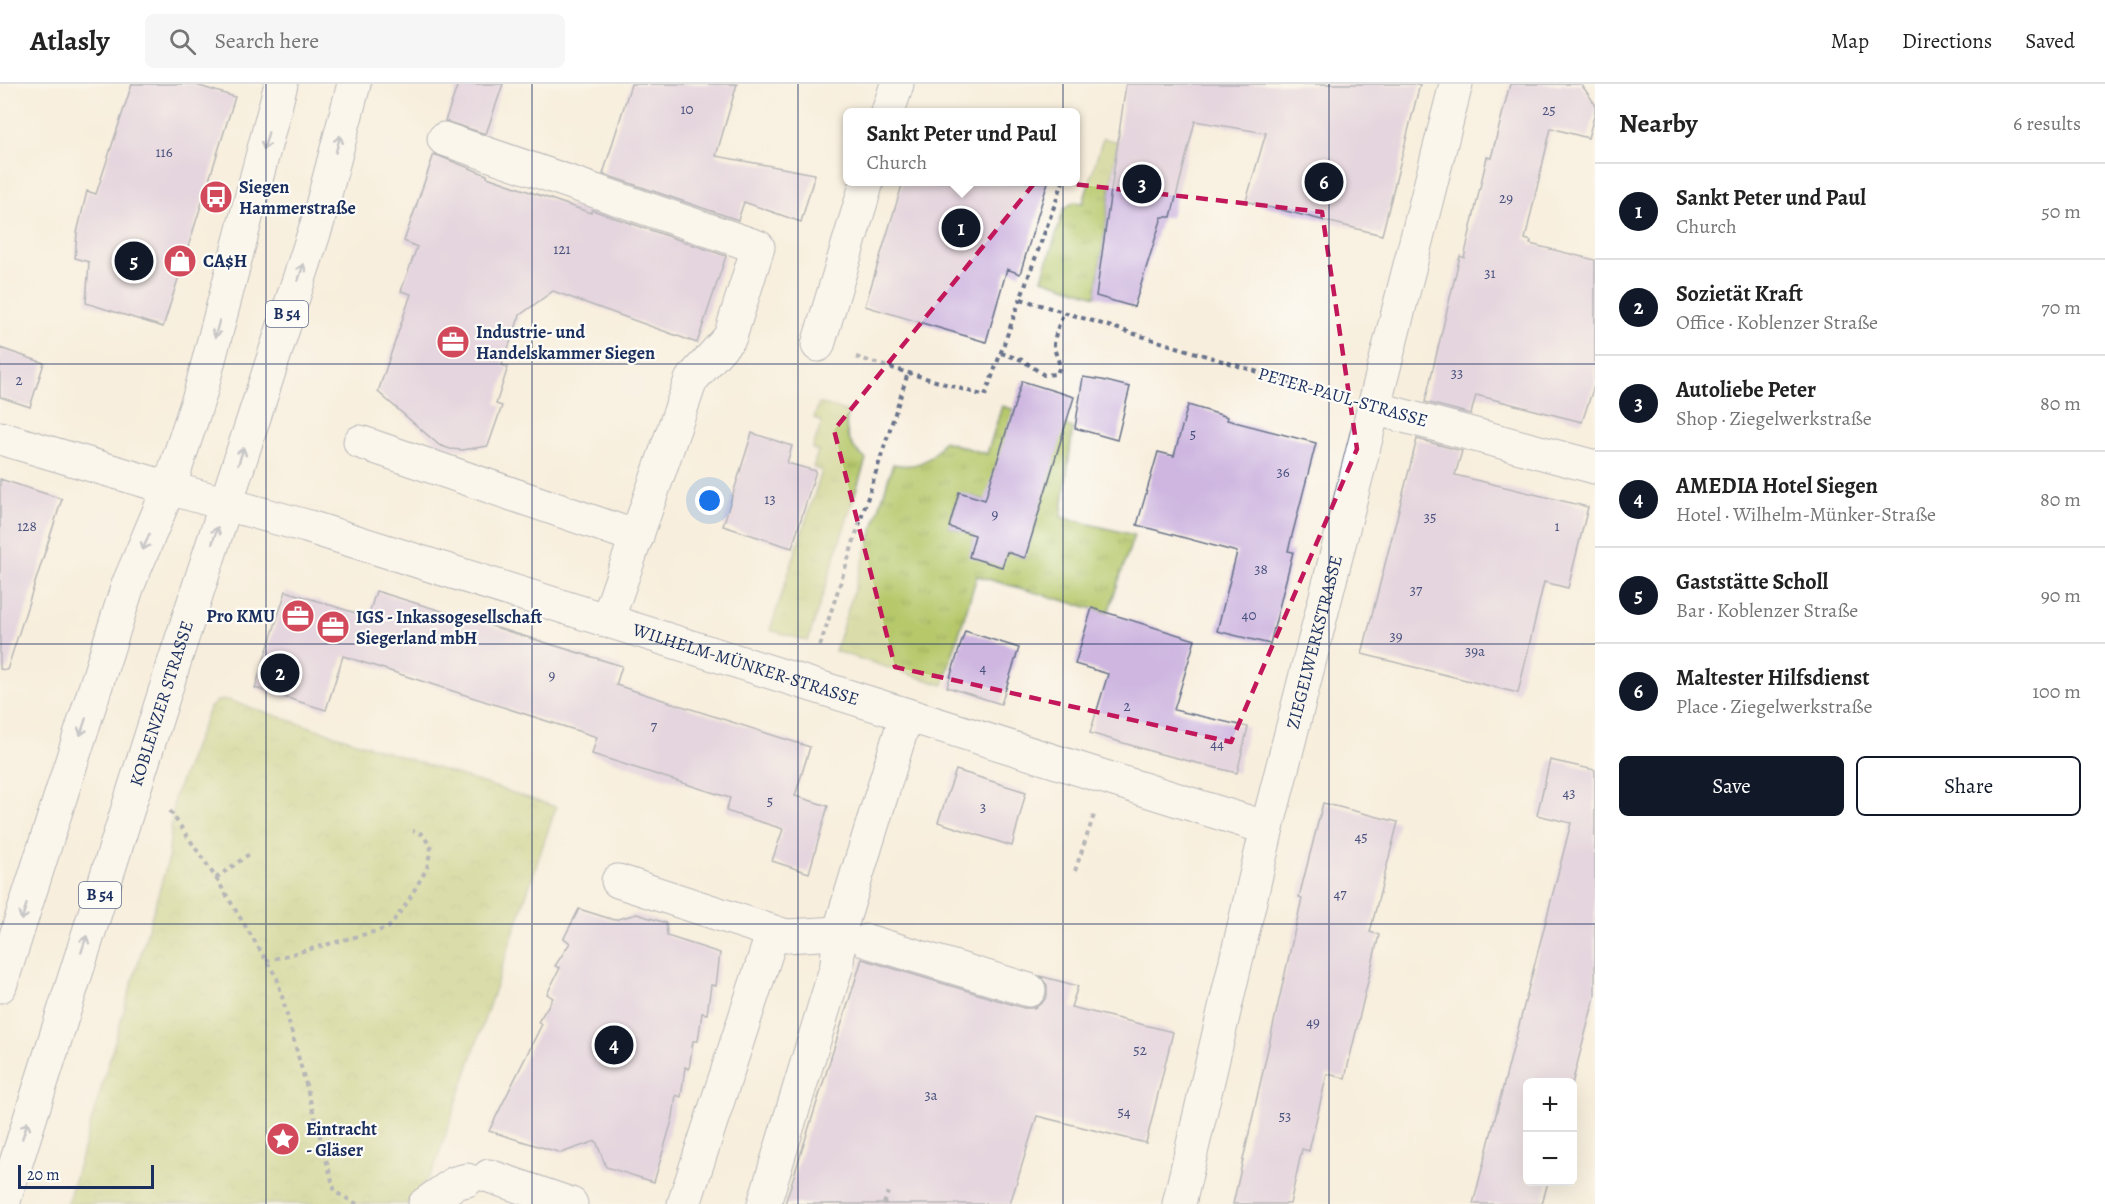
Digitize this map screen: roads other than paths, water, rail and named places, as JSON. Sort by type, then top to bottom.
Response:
[{"type":"street","points":[[0,986],[128,585],[169,488],[200,394],[281,84]]},
{"type":"street","name":"KOBLENZER STRASSE","points":[[3,1197],[318,221],[354,84]]},
{"type":"street","points":[[889,108],[897,84]]},
{"type":"street","name":"ZIEGELWERKSTRASSE","points":[[1179,1204],[1267,828],[1456,84]]},
{"type":"street","points":[[444,139],[758,248],[730,337],[691,380],[607,621]]},
{"type":"street","points":[[818,345],[866,186]]},
{"type":"street","name":"PETER-PAUL-STRASSE","points":[[1374,408],[1595,467]]},
{"type":"street","name":"WILHELM-MÜNKER-STRASSE","points":[[0,438],[306,526],[1267,828]]},
{"type":"street","points":[[360,442],[637,537]]},
{"type":"street","points":[[764,1204],[837,965],[853,937],[906,715]]},
{"type":"street","points":[[618,881],[786,936],[853,937],[1029,990]]},
{"type":"street","points":[[684,1204],[773,932]]},
{"type":"street","points":[[425,1204],[455,1182],[478,1178],[571,1204]]},
{"type":"place","name":"Maltester Hilfsdienst","points":[[1324,182]]},
{"type":"place","name":"Autoliebe Peter","points":[[1142,184]]},
{"type":"place","name":"Siegen Hammerstraße","points":[[216,197]]},
{"type":"place","name":"Sankt Peter und Paul","points":[[961,228]]},
{"type":"place","name":"Gaststätte Scholl","points":[[134,261]]},
{"type":"place","name":"CA$H","points":[[180,261]]},
{"type":"place","name":"Industrie- und Handelskammer Siegen","points":[[453,342]]},
{"type":"place","name":"Pro KMU","points":[[298,616]]},
{"type":"place","name":"IGS - Inkassogesellschaft Siegerland mbH","points":[[333,627]]},
{"type":"place","name":"Sozietät Kraft","points":[[280,673]]},
{"type":"place","name":"AMEDIA Hotel Siegen","points":[[614,1045]]},
{"type":"place","name":"Eintracht - Gläser","points":[[283,1139]]}]
